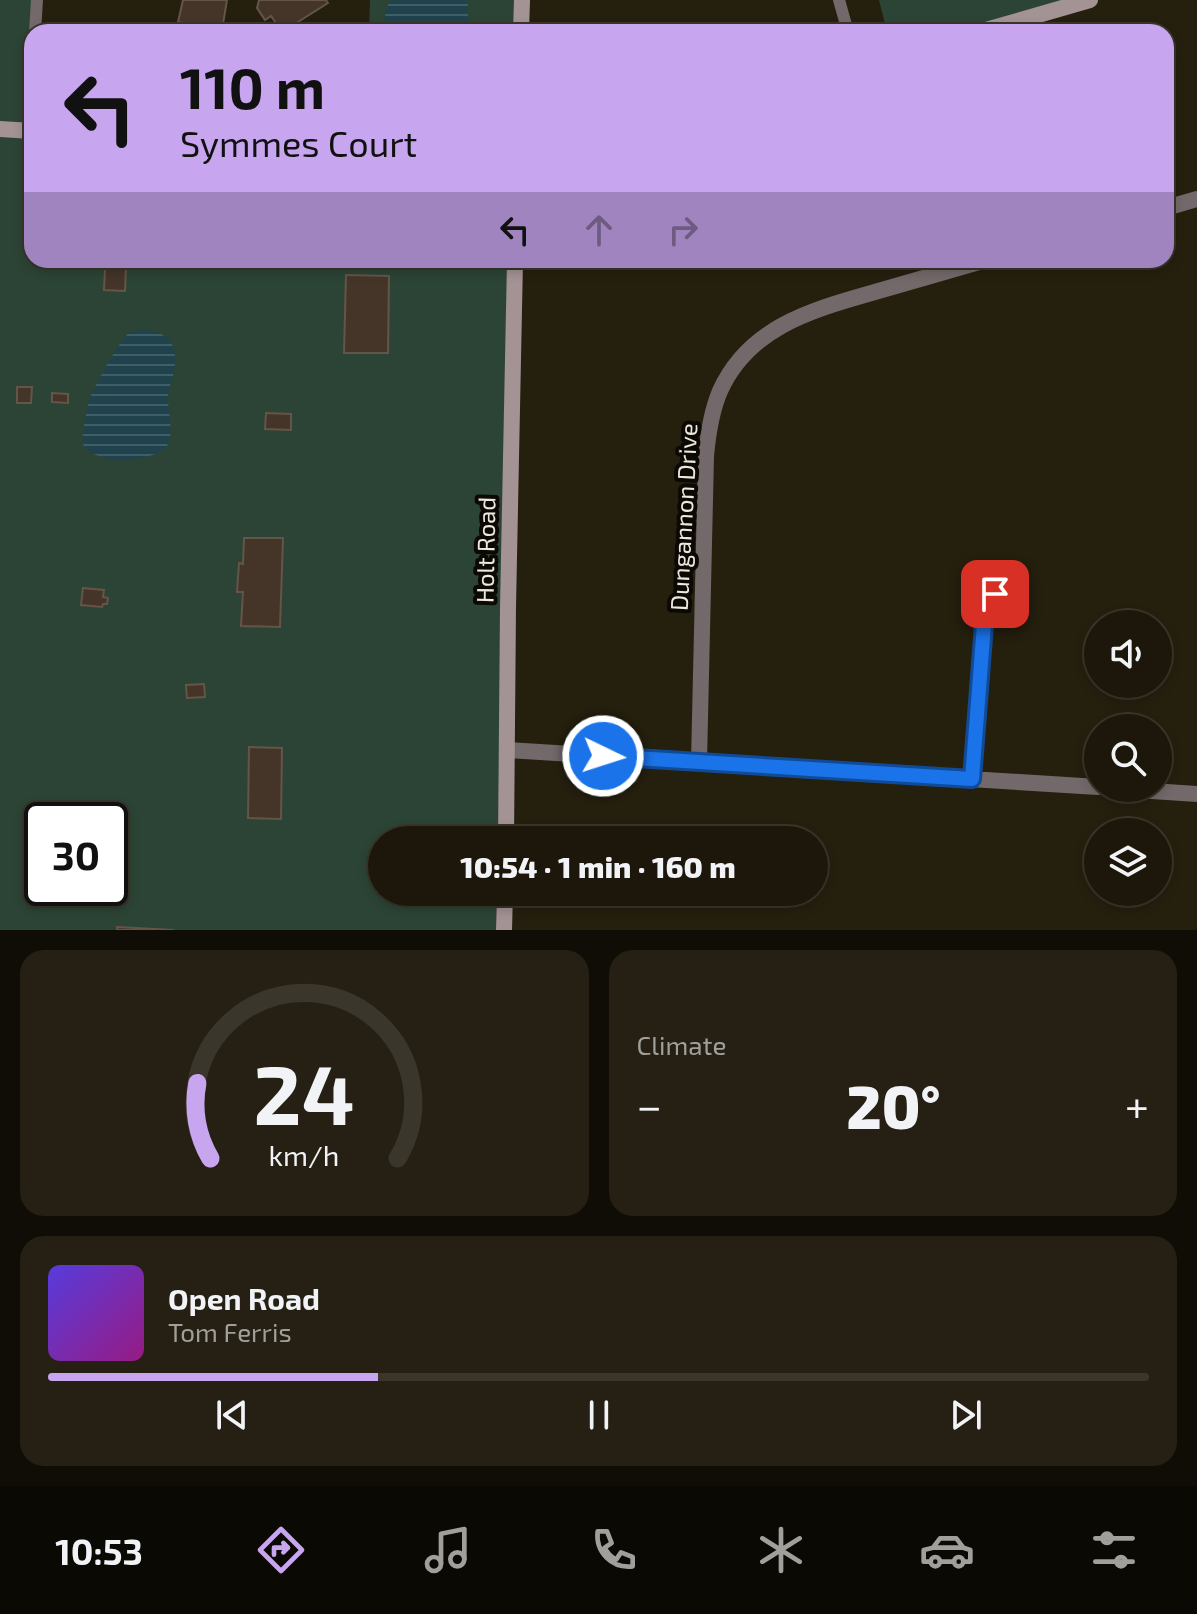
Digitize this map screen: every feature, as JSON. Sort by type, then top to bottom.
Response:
[{"type":"main road","points":[[521,24],[522,0]]},
{"type":"main road","points":[[1007,24],[1090,0]]},
{"type":"main road","points":[[0,129],[24,130]]},
{"type":"main road","name":"Holt Road","points":[[506,826],[515,268]]},
{"type":"main road","points":[[504,930],[505,906]]},
{"type":"street","points":[[1174,206],[1197,199]]},
{"type":"street","name":"Dungannon Drive","points":[[699,762],[706,456],[709,423],[720,391],[735,365],[761,338],[789,321],[821,308],[958,268]]},
{"type":"street","points":[[972,779],[985,612],[1006,576]]},
{"type":"street","points":[[507,750],[1084,786]]},
{"type":"street","points":[[1172,792],[1197,794]]},
{"type":"lane","points":[[36,24],[37,0]]},
{"type":"lane","points":[[839,0],[846,24]]},
{"type":"green space","points":[[0,0],[37,0],[33,24],[24,24],[24,268],[514,268],[498,826],[368,826],[368,906],[497,906],[496,930],[0,930]]},
{"type":"green space","points":[[370,0],[522,0],[521,24],[369,24]]},
{"type":"green space","points":[[879,0],[1090,0],[1007,24],[885,24]]},
{"type":"water","points":[[391,0],[467,0],[468,12],[466,24],[384,24]]},
{"type":"water","points":[[141,329],[162,334],[171,342],[175,355],[168,399],[169,442],[151,455],[132,460],[108,459],[90,452],[83,444],[89,401],[120,344],[129,333]]},
{"type":"building","points":[[183,0],[227,0],[223,24],[178,22]]},
{"type":"building","points":[[259,0],[326,0],[328,3],[295,24],[276,24],[271,16],[265,20],[257,8]]},
{"type":"building","points":[[78,268],[126,268],[125,291],[104,290],[105,269]]},
{"type":"building","points":[[346,275],[389,276],[388,353],[344,353]]},
{"type":"building","points":[[17,387],[32,387],[31,403],[17,403]]},
{"type":"building","points":[[52,393],[68,394],[68,403],[52,402]]},
{"type":"building","points":[[266,413],[291,414],[291,430],[265,429]]},
{"type":"building","points":[[244,538],[283,538],[280,627],[241,626],[243,592],[237,592]]},
{"type":"building","points":[[83,588],[104,590],[103,597],[108,598],[107,604],[102,607],[81,605]]},
{"type":"building","points":[[204,684],[205,697],[187,698],[186,685]]},
{"type":"building","points":[[249,747],[282,748],[281,819],[248,818]]},
{"type":"building","points":[[117,927],[174,930],[117,930]]},
{"type":"route","points":[[603,756],[972,779],[985,612],[995,594]]}]
